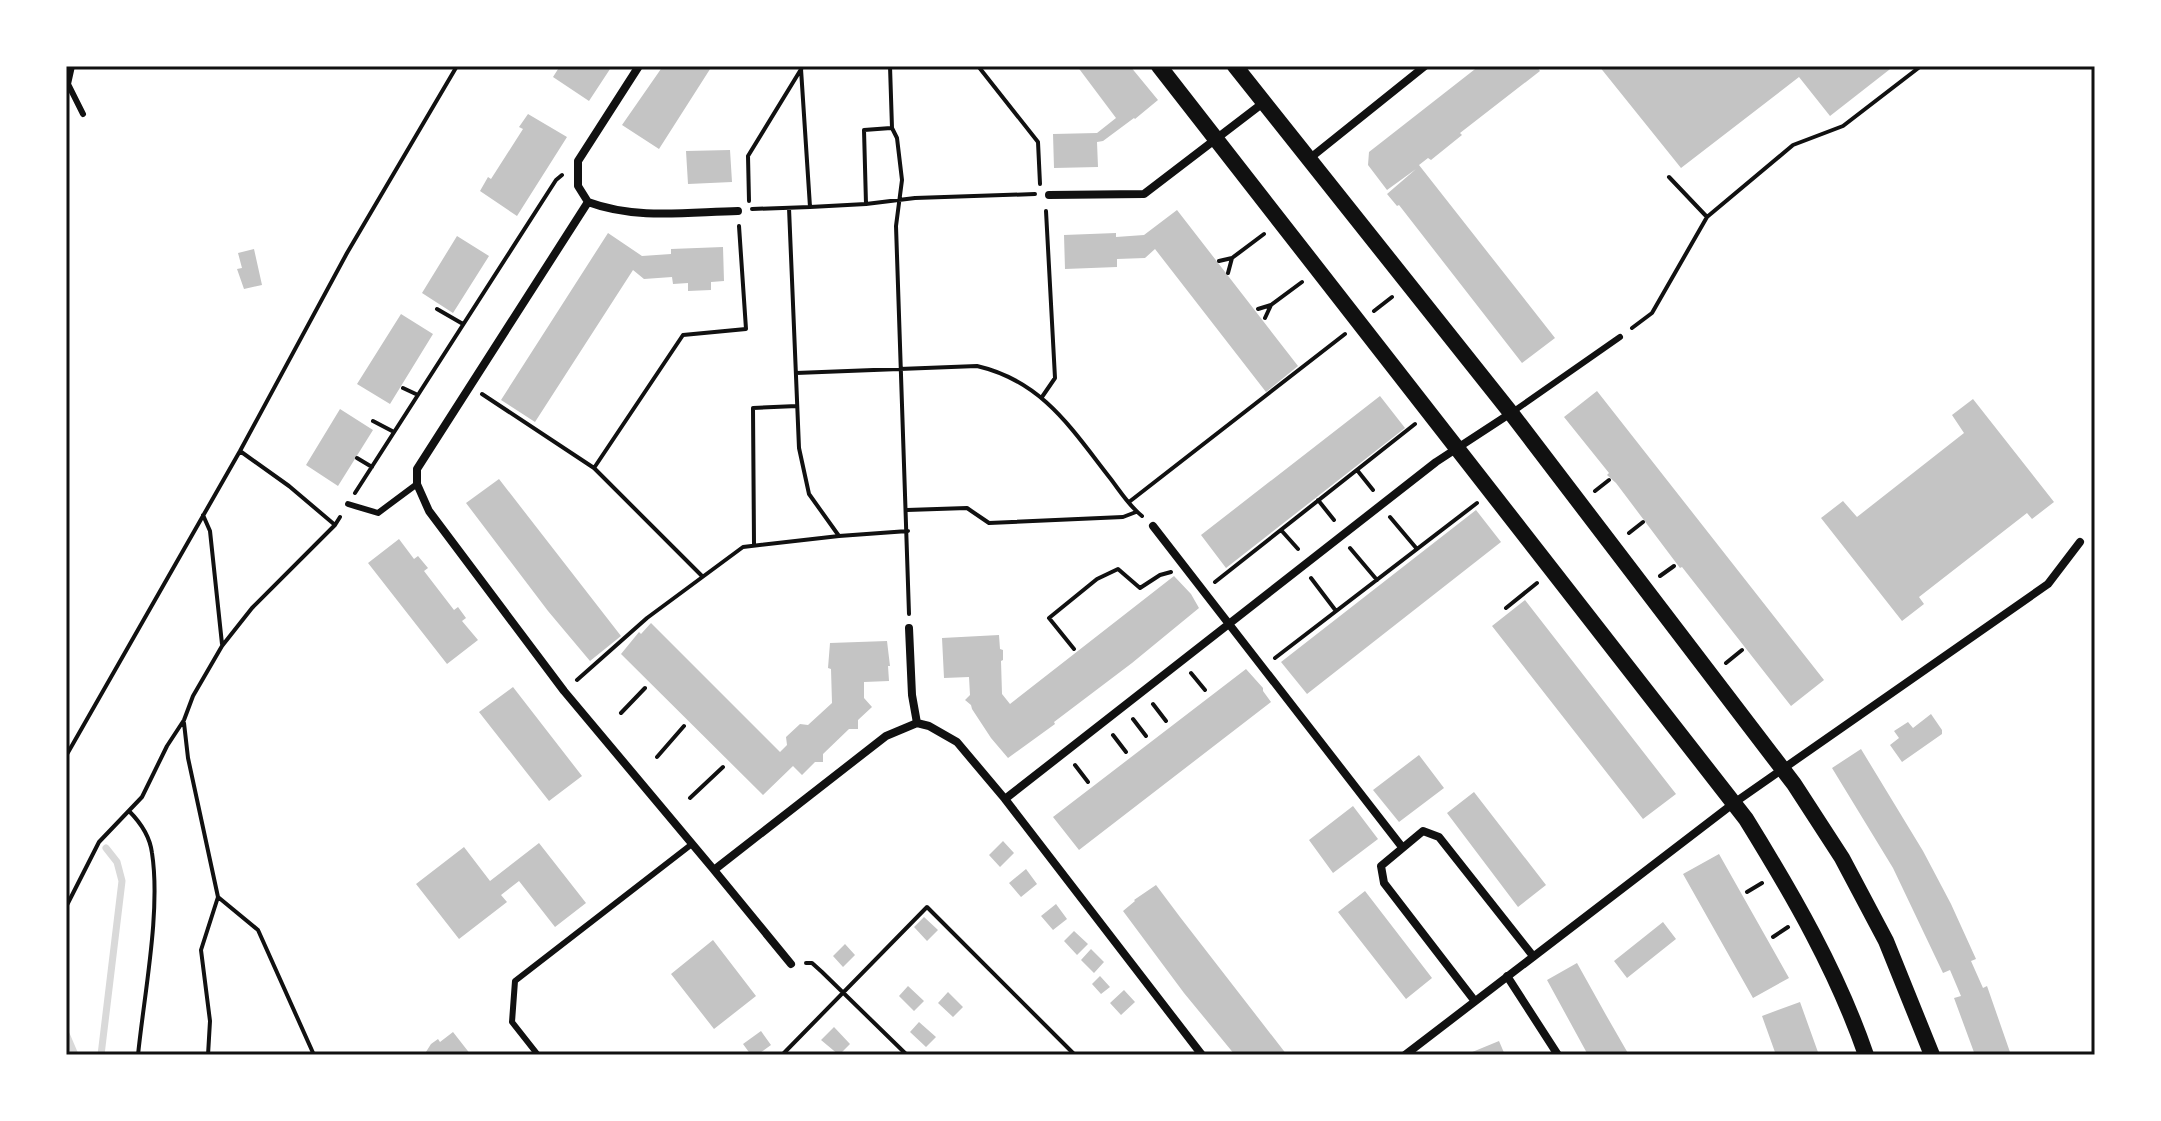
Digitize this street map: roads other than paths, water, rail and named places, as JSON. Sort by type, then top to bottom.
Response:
[{"type":"main road","points":[[1159,66],[1734,803],[1793,895],[1831,968],[1866,1055]]},
{"type":"main road","points":[[1235,66],[1511,413],[1782,768],[1842,858],[1886,941],[1932,1055]]},
{"type":"street","points":[[639,66],[578,161],[578,186],[588,202],[610,210],[638,214],[738,211]]},
{"type":"street","points":[[1308,160],[1425,66]]},
{"type":"street","points":[[1045,194],[1144,194],[1263,103]]},
{"type":"street","points":[[588,202],[417,469],[417,484],[429,511],[564,691],[791,964]]},
{"type":"street","points":[[1005,799],[1436,462],[1511,413]]},
{"type":"street","points":[[1153,526],[1402,847]]},
{"type":"street","points":[[1405,1055],[1734,803],[2048,584],[2080,542]]},
{"type":"street","points":[[909,628],[912,695],[917,723]]},
{"type":"street","points":[[714,870],[886,736],[917,723],[929,726],[957,742],[1005,799],[1202,1055]]},
{"type":"street","points":[[1474,1000],[1384,883],[1381,866],[1423,831],[1439,837],[1533,956]]},
{"type":"street","points":[[1507,976],[1558,1055]]},
{"type":"lane","points":[[72,66],[68,84],[83,114]]},
{"type":"lane","points":[[1511,413],[1620,337]]},
{"type":"lane","points":[[348,504],[378,513],[417,484]]},
{"type":"lane","points":[[538,1055],[512,1022],[515,981],[692,844]]},
{"type":"waterway","points":[[101,1055],[122,881],[117,862],[106,848]]},
{"type":"waterway","points":[[66,1034],[75,1055]]}]
